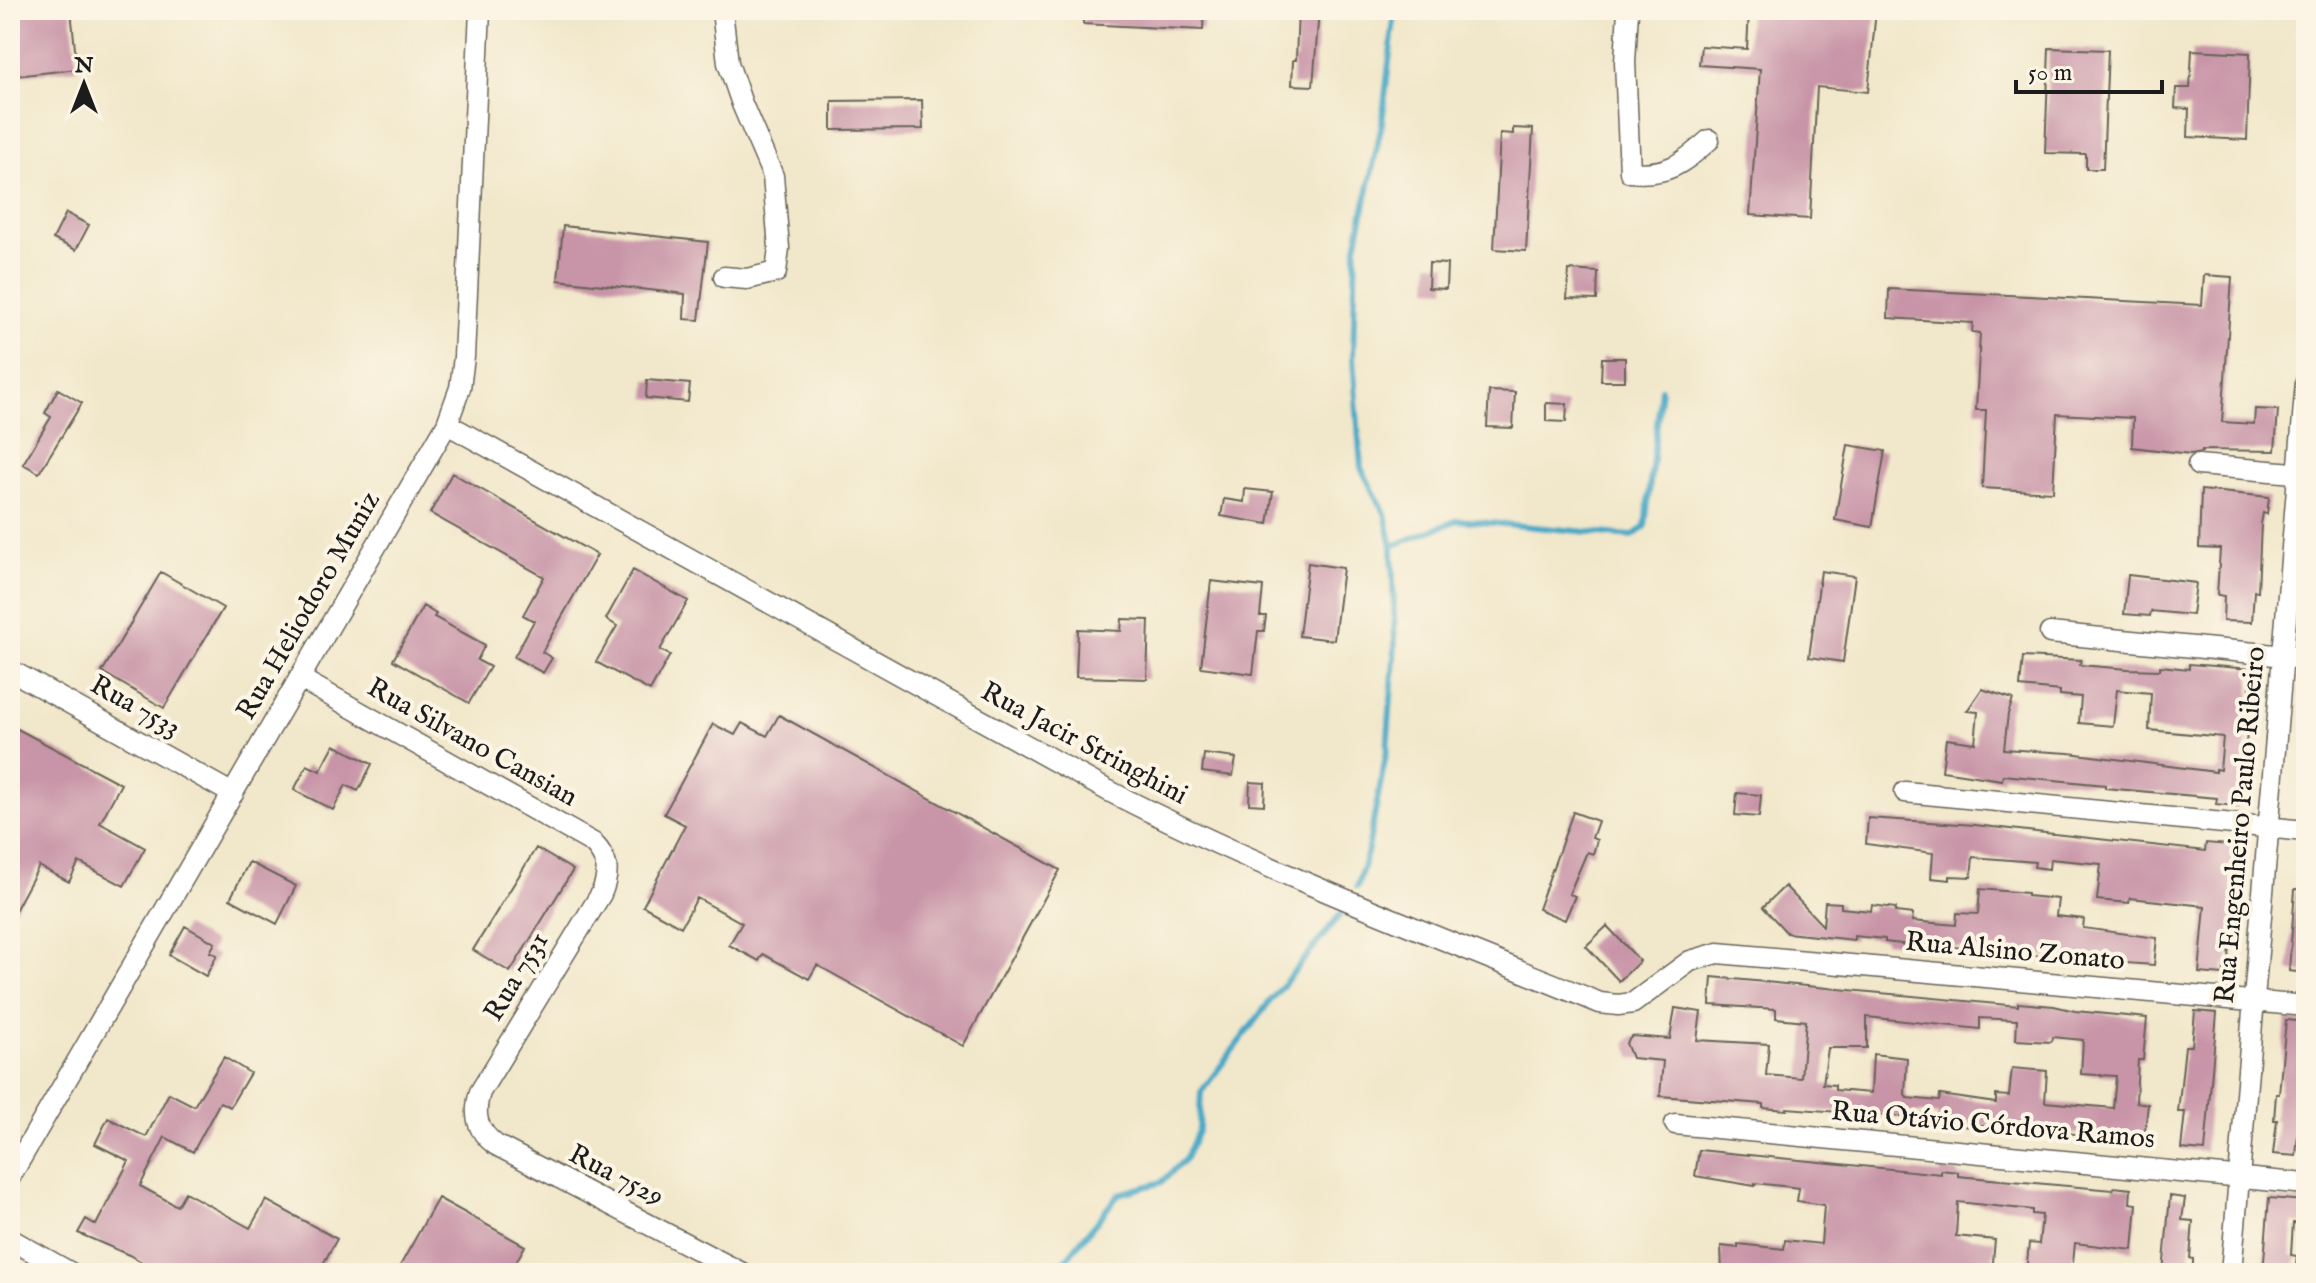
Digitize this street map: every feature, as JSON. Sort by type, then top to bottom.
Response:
[{"type":"street","name":"Rua Heliodoro Muniz","points":[[10,1177],[447,424],[460,388],[464,357],[480,10]]},
{"type":"street","points":[[722,10],[728,63],[773,176],[779,248],[776,272],[747,279],[724,277]]},
{"type":"street","points":[[1628,10],[1625,62],[1630,172],[1654,175],[1686,160],[1709,140]]},
{"type":"street","name":"Rua Engenheiro Paulo Ribeiro","points":[[2231,1273],[2284,656],[2303,474],[2306,381]]},
{"type":"street","name":"Rua Jacir Stringhini","points":[[447,424],[1107,790],[1237,854],[1298,880],[1600,1003],[1633,1003],[1690,961],[1718,953]]},
{"type":"street","points":[[2198,465],[2303,474]]},
{"type":"street","points":[[2050,633],[2306,658]]},
{"type":"street","name":"Rua 7533","points":[[10,670],[233,794]]},
{"type":"street","name":"Rua Silvano Cansian","points":[[299,678],[593,843],[603,853],[608,865]]},
{"type":"street","points":[[1905,792],[2306,831]]},
{"type":"street","name":"Rua 7531","points":[[476,1118],[480,1092],[601,894],[608,865]]},
{"type":"street","name":"Rua Alsino Zonato","points":[[1718,953],[2306,1006]]},
{"type":"street","name":"Rua 7529","points":[[476,1118],[480,1130],[496,1145],[742,1273]]},
{"type":"street","name":"Rua Otávio Córdova Ramos","points":[[1675,1124],[2306,1184]]},
{"type":"street","points":[[10,1239],[71,1273]]},
{"type":"building","points":[[10,10],[71,10],[77,69],[16,76]]},
{"type":"building","points":[[1083,10],[1204,10],[1203,30],[1083,24]]},
{"type":"building","points":[[1298,10],[1319,10],[1313,86],[1292,85]]},
{"type":"building","points":[[1749,10],[1876,10],[1868,92],[1817,87],[1810,219],[1750,215],[1760,69],[1699,65],[1701,46],[1747,49]]},
{"type":"building","points":[[2049,48],[2108,50],[2103,169],[2086,169],[2086,154],[2045,153]]},
{"type":"building","points":[[2192,50],[2250,53],[2247,140],[2188,137],[2189,109],[2175,108],[2176,88],[2190,88]]},
{"type":"building","points":[[922,100],[923,129],[832,130],[832,101]]},
{"type":"building","points":[[1513,128],[1533,129],[1526,251],[1494,249],[1500,133],[1513,134]]},
{"type":"building","points":[[66,213],[89,225],[76,250],[53,239]]},
{"type":"building","points":[[563,226],[708,242],[699,320],[684,319],[685,294],[558,280]]},
{"type":"building","points":[[1429,263],[1447,264],[1446,289],[1428,288]]},
{"type":"building","points":[[1569,270],[1598,272],[1597,300],[1567,299]]},
{"type":"building","points":[[2204,275],[2232,277],[2222,422],[2254,424],[2255,409],[2278,410],[2275,451],[2202,450],[2191,454],[2132,447],[2133,418],[2057,414],[2053,492],[1982,488],[1986,410],[1976,410],[1980,333],[1972,332],[1973,323],[1888,318],[1889,289],[2202,305]]},
{"type":"building","points":[[1602,358],[1625,358],[1625,381],[1601,381]]},
{"type":"building","points":[[647,380],[690,384],[688,402],[646,398]]},
{"type":"building","points":[[58,389],[82,403],[39,473],[23,464],[51,417],[45,413]]},
{"type":"building","points":[[1489,391],[1515,392],[1513,428],[1487,427]]},
{"type":"building","points":[[1546,403],[1567,404],[1566,422],[1546,421]]},
{"type":"building","points":[[1848,445],[1885,451],[1872,527],[1835,520]]},
{"type":"building","points":[[452,473],[597,555],[542,652],[552,658],[543,673],[514,657],[534,621],[523,615],[544,577],[430,513]]},
{"type":"building","points":[[1245,489],[1273,492],[1268,524],[1221,516],[1224,499],[1244,502]]},
{"type":"building","points":[[2201,490],[2269,497],[2267,514],[2263,513],[2261,524],[2258,592],[2254,591],[2252,622],[2223,621],[2224,596],[2217,595],[2220,549],[2199,548]]},
{"type":"building","points":[[1308,563],[1343,568],[1334,640],[1299,636]]},
{"type":"building","points":[[633,570],[688,601],[660,650],[670,655],[650,691],[596,662],[617,626],[606,619]]},
{"type":"building","points":[[1821,571],[1855,576],[1843,662],[1809,657]]},
{"type":"building","points":[[161,572],[223,608],[164,708],[102,672]]},
{"type":"building","points":[[2128,575],[2196,583],[2192,615],[2151,611],[2150,616],[2124,614]]},
{"type":"building","points":[[1211,581],[1263,587],[1260,616],[1266,616],[1264,631],[1258,631],[1253,674],[1201,667]]},
{"type":"building","points":[[423,606],[436,614],[434,617],[485,645],[477,660],[490,667],[469,703],[393,660]]},
{"type":"building","points":[[1122,619],[1149,620],[1147,679],[1076,677],[1078,629],[1121,631]]},
{"type":"building","points":[[2023,657],[2081,660],[2080,665],[2128,669],[2160,670],[2160,666],[2189,669],[2189,664],[2251,669],[2239,806],[2216,804],[2217,798],[2003,775],[2002,780],[1942,771],[1946,739],[1975,743],[1978,712],[1967,711],[1982,689],[2013,699],[2004,749],[2220,770],[2223,737],[2149,730],[2151,693],[2117,690],[2113,726],[2079,723],[2081,697],[2060,695],[2060,691],[2020,687]]},
{"type":"building","points":[[779,715],[1060,870],[963,1046],[817,965],[809,979],[763,954],[759,961],[729,945],[742,923],[697,898],[681,927],[643,906],[685,825],[664,814],[713,724],[735,735],[742,723],[767,736]]},
{"type":"building","points":[[10,725],[121,784],[100,823],[145,848],[124,886],[79,862],[69,882],[39,866],[10,920]]},
{"type":"building","points":[[334,745],[372,764],[358,791],[346,785],[333,810],[294,790],[307,765],[320,771]]},
{"type":"building","points":[[1204,754],[1236,758],[1233,776],[1202,772]]},
{"type":"building","points":[[1250,782],[1265,783],[1264,805],[1249,804]]},
{"type":"building","points":[[1737,793],[1761,795],[1759,817],[1735,815]]},
{"type":"building","points":[[1573,812],[1598,821],[1592,838],[1597,840],[1593,854],[1587,852],[1569,894],[1575,896],[1565,920],[1538,909]]},
{"type":"building","points":[[1868,818],[1975,825],[2205,851],[2206,843],[2240,846],[2238,865],[2233,864],[2229,965],[2224,965],[2224,975],[2199,973],[2205,906],[2130,898],[2129,903],[2097,900],[2101,864],[2050,859],[2049,869],[2034,867],[2035,862],[1973,857],[1971,877],[1950,876],[1950,880],[1931,878],[1933,853],[1866,844]]},
{"type":"building","points":[[536,848],[573,870],[510,972],[473,950]]},
{"type":"building","points":[[249,862],[296,886],[277,924],[230,899]]},
{"type":"building","points":[[1785,886],[1823,926],[1825,902],[1841,903],[1841,908],[1871,911],[1872,905],[1896,908],[1895,912],[1913,914],[1912,921],[1956,925],[1957,913],[1978,914],[1980,889],[2058,899],[2056,916],[2084,919],[2083,928],[2157,938],[2154,965],[2065,961],[2065,958],[2029,955],[2029,952],[1787,933],[1763,907]]},
{"type":"building","points":[[2295,889],[2306,890],[2306,973],[2289,971]]},
{"type":"building","points":[[185,926],[215,943],[210,952],[217,955],[206,976],[169,955]]},
{"type":"building","points":[[1607,926],[1640,961],[1619,981],[1586,946]]},
{"type":"building","points":[[1712,977],[2018,1006],[2018,1003],[2054,1006],[2147,1018],[2143,1060],[2138,1060],[2136,1102],[2148,1104],[2144,1140],[1937,1124],[1938,1115],[1906,1112],[1906,1117],[1787,1110],[1763,1108],[1763,1104],[1660,1096],[1663,1061],[1632,1058],[1626,1043],[1632,1036],[1670,1039],[1675,1008],[1701,1012],[1697,1040],[1769,1044],[1766,1075],[1801,1078],[1806,1021],[1776,1018],[1776,1009],[1710,1005]],"holes":[[[1867,1017],[1980,1029],[1980,1018],[2017,1020],[2016,1040],[2051,1042],[2052,1037],[2083,1040],[2081,1074],[2116,1076],[2113,1108],[2045,1102],[2047,1071],[2012,1068],[2009,1096],[1996,1095],[1996,1103],[1940,1095],[1939,1101],[1907,1098],[1907,1058],[1873,1054],[1871,1093],[1835,1090],[1835,1085],[1823,1084],[1828,1048],[1867,1048]]]},
{"type":"building","points":[[2195,1011],[2217,1013],[2205,1151],[2181,1149],[2185,1112],[2178,1112],[2185,1046],[2192,1046]]},
{"type":"building","points":[[2286,1020],[2306,1022],[2306,1114],[2300,1114],[2296,1156],[2273,1154],[2276,1094],[2279,1094]]},
{"type":"building","points":[[224,1057],[250,1073],[230,1107],[220,1102],[193,1152],[165,1137],[140,1186],[177,1206],[185,1192],[250,1228],[266,1200],[337,1239],[318,1273],[214,1273],[198,1264],[193,1273],[161,1273],[78,1233],[86,1219],[96,1225],[129,1161],[95,1144],[108,1118],[146,1137],[169,1093],[194,1106]]},
{"type":"building","points":[[1699,1150],[1941,1174],[1941,1170],[1958,1172],[1958,1176],[2001,1180],[2131,1189],[2130,1203],[2137,1204],[2133,1250],[2075,1243],[2072,1273],[2026,1273],[2029,1243],[2039,1244],[2042,1215],[2032,1214],[2032,1210],[1958,1202],[1956,1236],[1995,1240],[1992,1273],[1722,1273],[1721,1246],[1738,1248],[1738,1244],[1784,1249],[1785,1240],[1821,1244],[1824,1205],[1797,1201],[1799,1188],[1755,1183],[1755,1186],[1695,1176]]},
{"type":"building","points":[[2170,1196],[2185,1198],[2182,1220],[2193,1221],[2190,1258],[2193,1259],[2193,1273],[2163,1273]]},
{"type":"building","points":[[438,1198],[525,1246],[510,1273],[396,1273]]},
{"type":"building","points":[[2269,1198],[2306,1201],[2306,1224],[2293,1223],[2291,1255],[2297,1256],[2295,1273],[2263,1273]]},
{"type":"waterway","points":[[1357,887],[1367,854],[1387,750],[1395,646],[1392,546],[1385,513],[1361,468],[1353,357],[1356,247],[1382,123],[1395,10]]},
{"type":"waterway","points":[[1392,546],[1458,520],[1632,536],[1645,527],[1661,389]]},
{"type":"waterway","points":[[1055,1273],[1119,1194],[1162,1182],[1186,1158],[1199,1129],[1201,1092],[1340,915]]}]
